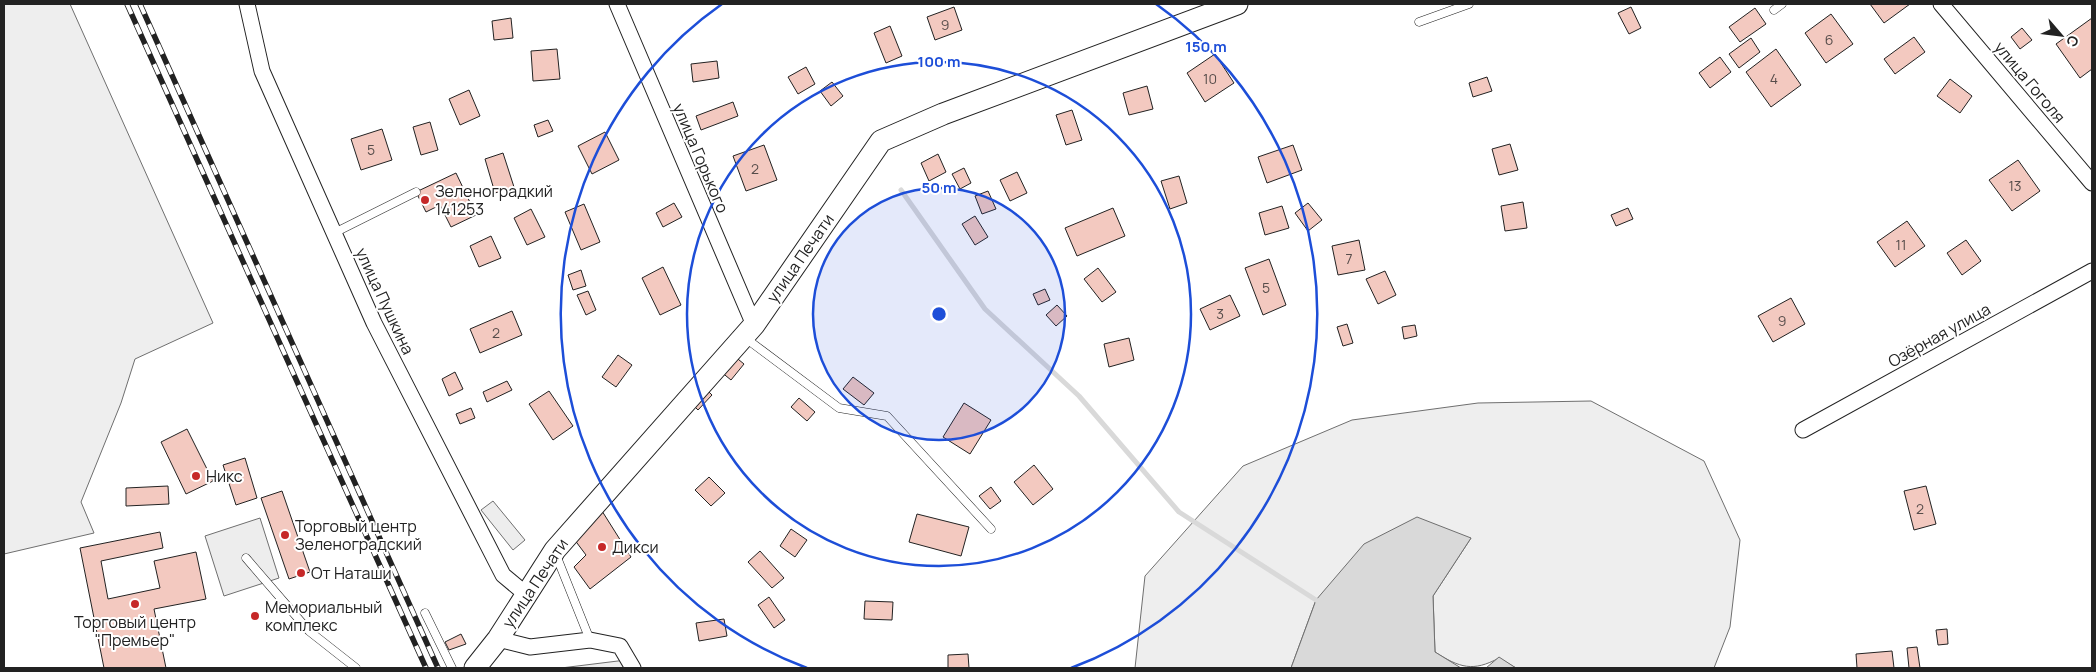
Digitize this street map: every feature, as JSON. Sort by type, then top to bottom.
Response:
[{"type":"street","name":"улица Пушкина","points":[[247,4],[262,71],[374,322],[502,575],[527,594]]},
{"type":"street","name":"улица Горького","points":[[617,4],[748,330]]},
{"type":"street","name":"улица Печати","points":[[475,668],[498,639],[555,550],[748,330],[881,141],[943,114],[1237,4]]},
{"type":"street","name":"улица Гоголя","points":[[1941,4],[2092,183]]},
{"type":"street","name":"Озёрная улица","points":[[1803,430],[2092,271]]},
{"type":"street","points":[[498,639],[530,647],[590,640],[620,646],[633,668]]},
{"type":"lane","points":[[1419,22],[1468,4]]},
{"type":"lane","points":[[1774,10],[1782,4]]},
{"type":"lane","points":[[334,233],[416,192]]},
{"type":"lane","points":[[748,330],[839,408],[887,416],[991,529]]},
{"type":"lane","points":[[555,550],[590,640]]},
{"type":"lane","points":[[246,558],[309,631],[356,668]]},
{"type":"lane","points":[[425,613],[452,668]]},
{"type":"shaded area","points":[[4,4],[70,4],[213,323],[135,359],[121,403],[81,502],[94,533],[4,554]]},
{"type":"shaded area","points":[[1591,401],[1704,461],[1740,540],[1730,627],[1714,668],[1516,668],[1499,658],[1474,666],[1459,665],[1452,662],[1435,652],[1433,596],[1471,538],[1316,600],[1291,668],[1135,668],[1145,576],[1243,466],[1352,420],[1478,403]]},
{"type":"shaded area","points":[[493,501],[525,540],[513,550],[481,510]]},
{"type":"shaded area","points":[[1417,517],[1471,538],[1433,596],[1435,652],[1461,668],[1291,668],[1316,600],[1364,544]]},
{"type":"shaded area","points":[[260,518],[279,578],[224,596],[205,536]]},
{"type":"shaded area","points":[[1499,657],[1516,668],[1486,668]]},
{"type":"shaded area","points":[[626,660],[630,668],[561,668]]},
{"type":"building","points":[[1870,4],[1910,4],[1884,23]]},
{"type":"building","points":[[954,7],[962,30],[935,40],[927,17]]},
{"type":"building","points":[[1631,7],[1641,28],[1629,34],[1618,13]]},
{"type":"building","points":[[1755,8],[1766,24],[1740,42],[1729,27]]},
{"type":"building","points":[[1831,14],[1853,44],[1826,63],[1805,33]]},
{"type":"building","points":[[511,18],[513,38],[494,40],[492,21]]},
{"type":"building","points":[[2092,18],[2092,69],[2080,78],[2056,44]]},
{"type":"building","points":[[890,26],[902,56],[886,63],[874,33]]},
{"type":"building","points":[[2022,28],[2032,40],[2020,49],[2011,37]]},
{"type":"building","points":[[1914,37],[1925,52],[1895,74],[1884,59]]},
{"type":"building","points":[[1751,38],[1760,52],[1739,68],[1729,54]]},
{"type":"building","points":[[557,49],[560,79],[533,81],[531,51]]},
{"type":"building","points":[[1776,49],[1801,85],[1771,107],[1746,72]]},
{"type":"building","points":[[1215,54],[1234,83],[1205,102],[1187,73]]},
{"type":"building","points":[[1720,57],[1731,72],[1710,88],[1699,73]]},
{"type":"building","points":[[717,61],[719,78],[693,82],[691,64]]},
{"type":"building","points":[[806,67],[815,84],[798,94],[788,77]]},
{"type":"building","points":[[1487,77],[1492,91],[1473,97],[1469,83]]},
{"type":"building","points":[[1950,79],[1972,96],[1960,113],[1937,96]]},
{"type":"building","points":[[832,82],[843,96],[831,106],[820,91]]},
{"type":"building","points":[[1147,86],[1153,109],[1129,115],[1123,93]]},
{"type":"building","points":[[469,90],[480,116],[460,125],[449,99]]},
{"type":"building","points":[[733,102],[738,116],[701,130],[696,116]]},
{"type":"building","points":[[1072,110],[1082,140],[1066,145],[1056,115]]},
{"type":"building","points":[[548,120],[553,131],[538,137],[534,125]]},
{"type":"building","points":[[430,122],[438,150],[421,155],[413,127]]},
{"type":"building","points":[[382,129],[392,160],[361,170],[351,139]]},
{"type":"building","points":[[605,132],[619,160],[592,174],[578,146]]},
{"type":"building","points":[[1510,144],[1518,170],[1499,175],[1492,149]]},
{"type":"building","points":[[764,145],[777,180],[746,191],[733,156]]},
{"type":"building","points":[[1293,145],[1302,170],[1267,183],[1258,157]]},
{"type":"building","points":[[503,153],[514,187],[495,193],[485,159]]},
{"type":"building","points":[[938,154],[946,172],[929,181],[921,163]]},
{"type":"building","points":[[2018,160],[2040,191],[2012,211],[1989,180]]},
{"type":"building","points":[[964,168],[971,183],[960,189],[952,174]]},
{"type":"building","points":[[1017,172],[1027,193],[1010,201],[1000,180]]},
{"type":"building","points":[[456,173],[476,215],[451,227],[440,205],[426,212],[416,192]]},
{"type":"building","points":[[1179,176],[1187,203],[1170,209],[1161,181]]},
{"type":"building","points":[[988,191],[996,209],[982,214],[975,196]]},
{"type":"building","points":[[1523,202],[1527,228],[1505,231],[1501,206]]},
{"type":"building","points":[[674,203],[682,217],[663,227],[656,213]]},
{"type":"building","points":[[1308,203],[1322,220],[1308,231],[1295,213]]},
{"type":"building","points":[[584,204],[600,242],[581,250],[565,212]]},
{"type":"building","points":[[1282,206],[1289,228],[1265,235],[1259,213]]},
{"type":"building","points":[[1113,208],[1125,236],[1077,256],[1065,228]]},
{"type":"building","points":[[1628,208],[1633,219],[1616,226],[1611,215]]},
{"type":"building","points":[[531,209],[545,237],[527,245],[514,218]]},
{"type":"building","points":[[975,216],[988,237],[975,245],[962,224]]},
{"type":"building","points":[[1907,221],[1925,246],[1895,267],[1877,242]]},
{"type":"building","points":[[491,236],[501,258],[479,267],[470,246]]},
{"type":"building","points":[[1359,240],[1365,270],[1338,275],[1332,246]]},
{"type":"building","points":[[1966,240],[1981,261],[1962,275],[1947,253]]},
{"type":"building","points":[[1269,259],[1286,305],[1263,315],[1245,268]]},
{"type":"building","points":[[663,267],[681,305],[660,315],[642,278]]},
{"type":"building","points":[[1098,268],[1116,292],[1102,302],[1084,279]]},
{"type":"building","points":[[581,270],[586,286],[573,290],[568,275]]},
{"type":"building","points":[[1385,271],[1396,295],[1378,304],[1366,279]]},
{"type":"building","points":[[1045,289],[1050,300],[1038,305],[1033,294]]},
{"type":"building","points":[[588,291],[596,310],[586,315],[577,295]]},
{"type":"building","points":[[1230,295],[1240,316],[1210,330],[1200,309]]},
{"type":"building","points":[[1791,298],[1805,324],[1773,342],[1758,316]]},
{"type":"building","points":[[1057,305],[1067,316],[1056,326],[1046,315]]},
{"type":"building","points":[[512,311],[522,335],[480,353],[470,329]]},
{"type":"building","points":[[1347,324],[1353,343],[1343,346],[1337,327]]},
{"type":"building","points":[[1415,325],[1417,336],[1404,339],[1402,327]]},
{"type":"building","points":[[1129,338],[1134,360],[1109,367],[1104,344]]},
{"type":"building","points":[[618,355],[632,365],[616,387],[602,377]]},
{"type":"building","points":[[733,355],[744,364],[731,380],[720,371]]},
{"type":"building","points":[[455,372],[463,389],[449,396],[442,379]]},
{"type":"building","points":[[853,377],[874,393],[864,405],[843,389]]},
{"type":"building","points":[[507,381],[512,390],[487,402],[483,392]]},
{"type":"building","points":[[706,389],[712,395],[698,410],[692,404]]},
{"type":"building","points":[[549,391],[573,426],[553,440],[529,404]]},
{"type":"building","points":[[799,398],[815,412],[807,421],[791,407]]},
{"type":"building","points":[[964,403],[991,420],[970,454],[943,437]]},
{"type":"building","points":[[471,408],[475,418],[460,424],[456,414]]},
{"type":"building","points":[[187,429],[213,481],[186,494],[161,442]]},
{"type":"building","points":[[245,458],[257,498],[236,505],[223,465]]},
{"type":"building","points":[[1034,465],[1053,489],[1033,505],[1014,482]]},
{"type":"building","points":[[709,477],[725,493],[711,506],[695,490]]},
{"type":"building","points":[[168,486],[169,504],[126,506],[126,488]]},
{"type":"building","points":[[1926,486],[1936,524],[1914,530],[1904,491]]},
{"type":"building","points":[[991,487],[1001,501],[990,509],[979,496]]},
{"type":"building","name":"Торговый центр Зеленоградский","points":[[282,491],[310,572],[289,579],[261,498]]},
{"type":"building","name":"Дикси","points":[[602,511],[631,557],[590,589],[574,567],[586,555],[574,539]]},
{"type":"building","points":[[917,514],[969,527],[961,556],[909,542]]},
{"type":"building","points":[[791,529],[807,540],[795,557],[780,546]]},
{"type":"building","name":"Торговый центр \"Премьер\"","points":[[160,532],[163,548],[101,561],[108,599],[160,588],[154,561],[196,552],[206,599],[154,609],[166,668],[104,668],[80,548]]},
{"type":"building","points":[[760,551],[784,578],[772,588],[748,562]]},
{"type":"building","points":[[769,597],[785,620],[774,628],[758,605]]},
{"type":"building","points":[[865,601],[893,602],[892,620],[864,619]]},
{"type":"building","points":[[724,619],[727,636],[699,641],[696,623]]},
{"type":"building","points":[[1947,629],[1948,644],[1938,645],[1936,630]]},
{"type":"building","points":[[461,634],[466,644],[449,650],[445,642]]},
{"type":"building","points":[[1917,647],[1920,668],[1909,668],[1907,648]]},
{"type":"building","points":[[1892,651],[1894,668],[1857,668],[1856,654]]},
{"type":"building","points":[[968,654],[969,668],[948,668],[948,655]]},
{"type":"waterway","points":[[901,190],[985,309],[1079,396],[1179,512],[1316,600]]},
{"type":"railway","points":[[127,4],[426,668]]},
{"type":"railway","points":[[140,4],[438,668]]},
{"type":"place","name":"Зеленоградкий 141253","points":[[425,200]]},
{"type":"place","name":"Никс","points":[[196,476]]},
{"type":"place","name":"Торговый центр Зеленоградский","points":[[285,535]]},
{"type":"place","name":"Дикси","points":[[602,547]]},
{"type":"place","name":"От Наташи","points":[[301,573]]},
{"type":"place","name":"Торговый центр \"Премьер\"","points":[[135,604]]},
{"type":"place","name":"Мемориальный комплекс","points":[[255,616]]}]
